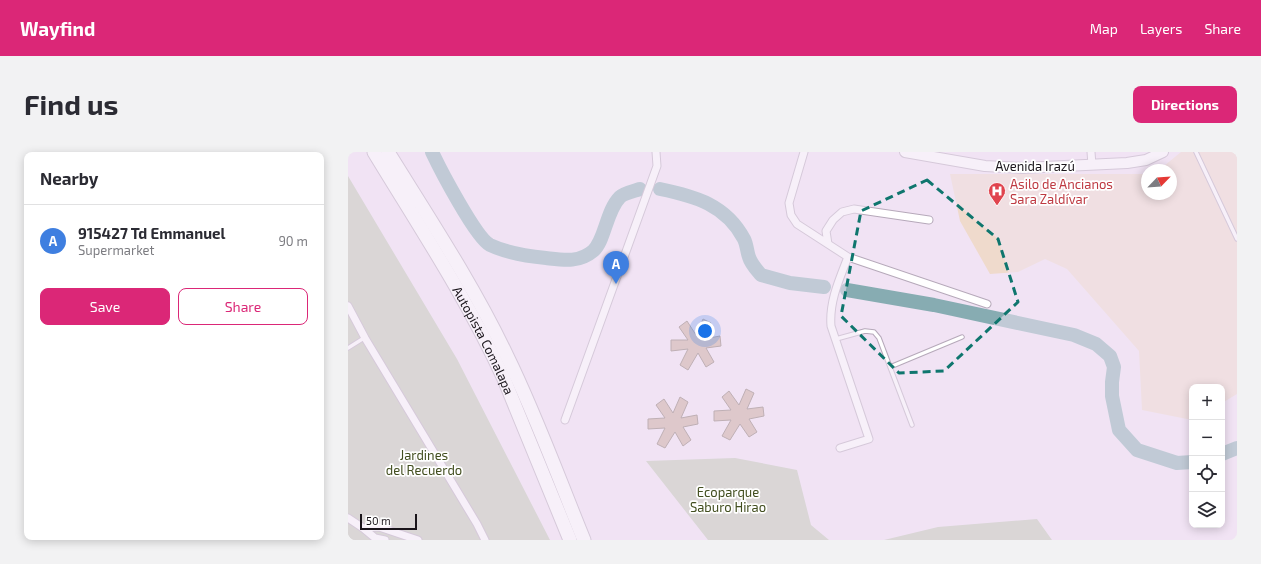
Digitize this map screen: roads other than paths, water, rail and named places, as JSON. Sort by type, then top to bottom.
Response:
[{"type":"highway","name":"Autopista Comalapa","points":[[374,152],[445,269],[491,353],[507,386],[570,540]]},
{"type":"highway","name":"Autopista Comalapa","points":[[388,152],[475,296],[504,348],[520,382],[584,540]]},
{"type":"street","points":[[565,420],[657,166],[656,152]]},
{"type":"street","points":[[804,152],[789,204],[791,215],[797,224],[848,257],[987,304]]},
{"type":"street","name":"Avenida Irazú","points":[[905,152],[927,154],[985,166],[1015,168],[1134,162],[1146,160],[1163,152]]},
{"type":"street","points":[[1091,152],[1092,165]]},
{"type":"street","points":[[828,244],[826,231],[834,220],[842,212],[854,209],[929,220]]},
{"type":"street","points":[[840,448],[869,439],[831,326],[830,316],[832,303],[848,257]]},
{"type":"street","points":[[348,306],[365,338],[477,524],[485,540]]},
{"type":"street","points":[[348,518],[375,538],[384,540]]},
{"type":"street","points":[[363,528],[379,527],[418,540]]},
{"type":"lane","points":[[1196,152],[1237,239]]},
{"type":"lane","points":[[835,340],[865,331],[874,332],[879,338],[912,425]]},
{"type":"lane","points":[[890,368],[962,337]]},
{"type":"lane","points":[[348,348],[365,338]]},
{"type":"waterway","points":[[432,152],[459,202],[484,240],[497,248],[524,255],[565,260],[576,259],[588,255],[597,246],[615,203],[620,197],[627,193],[640,189]]},
{"type":"waterway","points":[[660,189],[697,199],[719,210],[737,227],[746,244],[750,260],[761,275],[790,283],[824,287]]},
{"type":"waterway","points":[[847,290],[934,305],[1074,335],[1096,344],[1110,356],[1114,367],[1112,396],[1119,430],[1137,450],[1177,463],[1189,462]]},
{"type":"waterway","points":[[1225,453],[1237,448]]},
{"type":"place","name":"Asilo de Ancianos Sara Zaldívar","points":[[997,206]]},
{"type":"place","name":"915427 Td Emmanuel","points":[[616,284]]},
{"type":"park label","name":"Jardines del Recuerdo","points":[[424,462]]},
{"type":"park label","name":"Ecoparque Saburo Hirao","points":[[728,500]]}]
